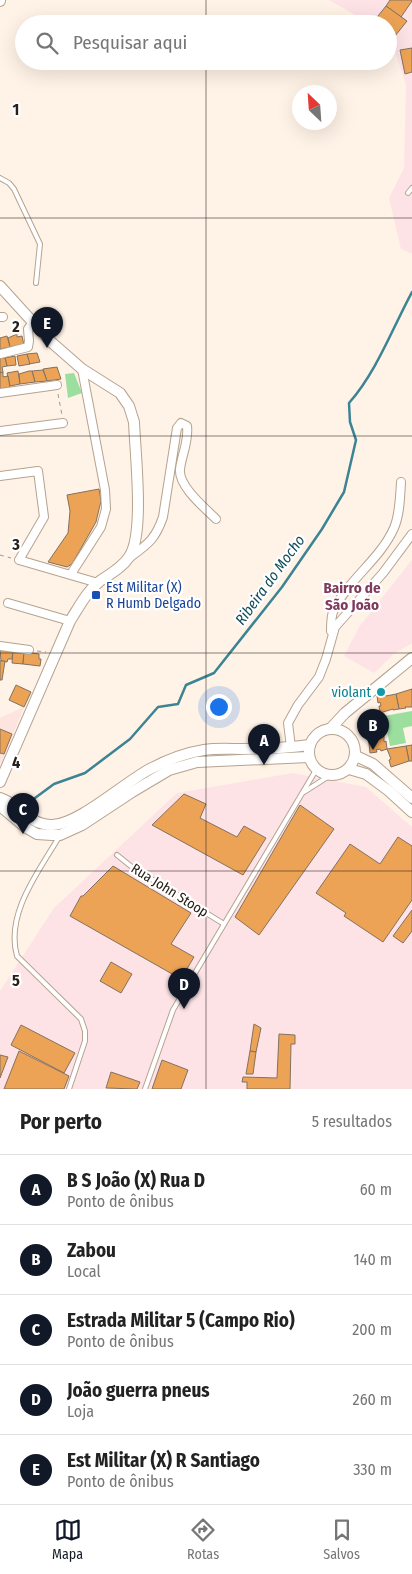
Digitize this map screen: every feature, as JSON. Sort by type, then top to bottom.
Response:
[{"type":"street","points":[[0,286],[50,341],[82,370],[120,393],[129,406],[134,422],[138,527],[136,545],[129,558]]},
{"type":"street","points":[[0,354],[28,347],[28,329],[33,322]]},
{"type":"street","points":[[71,574],[101,527],[106,509],[105,490],[82,370]]},
{"type":"street","points":[[0,393],[56,385]]},
{"type":"street","points":[[0,431],[63,423]]},
{"type":"street","points":[[0,782],[70,621],[98,582],[118,569],[152,541],[162,517],[176,428],[181,423],[187,426],[188,433],[180,469],[182,480],[216,519]]},
{"type":"street","points":[[0,476],[38,471],[44,517],[19,560],[98,582]]},
{"type":"street","points":[[291,747],[288,723],[298,705],[319,677],[326,659],[333,613],[349,586],[380,550],[394,528],[400,502],[401,482]]},
{"type":"street","points":[[330,640],[335,627],[382,573],[412,534]]},
{"type":"street","points":[[8,603],[70,621]]},
{"type":"street","points":[[0,646],[29,650]]},
{"type":"street","points":[[330,729],[345,713],[412,658]]},
{"type":"street","points":[[345,713],[345,725],[355,748],[356,756],[349,769],[337,775],[329,776],[316,770],[309,757],[310,745],[314,738],[321,732],[330,729],[339,730],[349,737]]},
{"type":"street","points":[[0,798],[8,800],[25,816],[38,823],[52,825],[67,823],[124,784],[174,758],[204,750],[310,745]]},
{"type":"street","points":[[356,756],[373,764],[412,798]]},
{"type":"street","points":[[0,806],[25,827],[37,834],[52,836],[68,833],[82,826],[132,792],[169,770],[197,762],[309,757]]},
{"type":"street","points":[[349,769],[366,774],[389,791],[412,812]]},
{"type":"lane","points":[[0,178],[9,183],[14,189],[40,244],[36,284]]},
{"type":"lane","points":[[408,193],[412,188]]},
{"type":"lane","points":[[144,1089],[173,1010],[316,770]]},
{"type":"lane","points":[[302,793],[329,776]]},
{"type":"lane","points":[[60,834],[28,890],[17,918],[14,942],[18,956],[81,1019],[84,1026],[85,1041],[69,1089]]},
{"type":"lane","name":"Rua John Stoop","points":[[117,855],[132,867],[224,924]]},
{"type":"path","points":[[56,385],[63,423]]},
{"type":"path","points":[[0,555],[19,560]]},
{"type":"path","points":[[29,650],[56,654]]},
{"type":"shaded area","points":[[329,0],[412,0],[412,254],[401,249],[389,198],[404,168],[406,85],[397,58],[397,15],[355,15]]},
{"type":"shaded area","points":[[412,560],[412,643],[394,654],[374,673],[344,656],[359,627]]},
{"type":"shaded area","points":[[24,707],[2,762],[0,764],[0,718]]},
{"type":"shaded area","points":[[293,773],[366,787],[412,827],[412,1089],[0,1089],[0,991],[54,908],[177,793]]},
{"type":"green space","points":[[74,373],[82,393],[68,398],[65,374]]},
{"type":"green space","points":[[412,711],[412,726],[403,728],[406,743],[390,746],[384,716]]},
{"type":"building","points":[[390,0],[412,1],[401,17],[386,6]]},
{"type":"building","points":[[386,6],[407,21],[397,34],[397,15],[379,15]]},
{"type":"building","points":[[412,48],[412,72],[405,74],[400,50]]},
{"type":"building","points":[[17,334],[17,337],[22,336],[24,345],[10,347],[8,338]]},
{"type":"building","points":[[7,336],[10,347],[0,349],[0,338]]},
{"type":"building","points":[[37,353],[40,362],[29,364],[27,354]]},
{"type":"building","points":[[27,354],[30,364],[19,366],[17,356]]},
{"type":"building","points":[[15,356],[16,365],[7,366],[5,358]]},
{"type":"building","points":[[0,357],[5,358],[7,366],[2,367],[3,372],[0,373]]},
{"type":"building","points":[[57,367],[61,379],[47,381],[43,369]]},
{"type":"building","points":[[43,370],[47,381],[35,382],[32,371]]},
{"type":"building","points":[[18,371],[20,384],[10,386],[7,373]]},
{"type":"building","points":[[32,371],[35,382],[20,384],[19,374]]},
{"type":"building","points":[[3,372],[3,377],[8,376],[10,387],[0,389],[0,373]]},
{"type":"building","points":[[99,489],[101,501],[96,522],[72,564],[67,567],[48,562],[68,533],[70,511],[67,495]]},
{"type":"building","points":[[0,649],[13,651],[12,659],[8,659],[7,662],[1,661]]},
{"type":"building","points":[[13,649],[24,651],[23,664],[12,663]]},
{"type":"building","points":[[24,652],[39,654],[39,659],[41,659],[40,666],[23,664]]},
{"type":"building","points":[[0,661],[5,661],[2,680],[0,680]]},
{"type":"building","points":[[16,685],[31,692],[24,707],[9,700]]},
{"type":"building","points":[[412,689],[412,707],[399,709],[396,694]]},
{"type":"building","points":[[385,694],[386,696],[396,694],[399,709],[380,713],[379,706],[381,706],[380,702],[378,703],[377,696]]},
{"type":"building","points":[[380,710],[381,725],[383,724],[384,731],[368,734],[364,713],[374,713],[374,711]]},
{"type":"building","points":[[0,729],[12,734],[4,754],[0,753]]},
{"type":"building","points":[[384,731],[384,742],[386,741],[387,749],[381,751],[380,749],[376,750],[377,752],[370,753],[368,734]]},
{"type":"building","points":[[412,745],[412,761],[409,761],[406,746]]},
{"type":"building","points":[[406,746],[409,761],[391,767],[389,760],[391,759],[387,749]]},
{"type":"building","points":[[184,794],[206,804],[200,818],[237,837],[244,826],[266,838],[243,875],[152,825]]},
{"type":"building","points":[[300,805],[334,829],[259,935],[235,917]]},
{"type":"building","points":[[398,837],[412,846],[412,900],[383,942],[344,916],[346,913],[316,893],[350,844],[380,864]]},
{"type":"building","points":[[113,866],[191,913],[171,944],[194,957],[181,979],[70,916],[81,896]]},
{"type":"building","points":[[412,910],[412,931],[403,943],[393,936]]},
{"type":"building","points":[[111,962],[132,974],[121,993],[100,981]]},
{"type":"building","points":[[254,1024],[261,1028],[256,1052],[250,1051]]},
{"type":"building","points":[[21,1025],[75,1053],[64,1073],[11,1045]]},
{"type":"building","points":[[279,1034],[295,1035],[295,1044],[291,1044],[290,1089],[247,1089],[247,1082],[242,1082],[243,1077],[277,1078]]},
{"type":"building","points":[[19,1051],[69,1076],[64,1089],[4,1089]]},
{"type":"building","points":[[250,1051],[256,1052],[253,1074],[246,1074]]},
{"type":"building","points":[[0,1055],[8,1057],[0,1078]]},
{"type":"building","points":[[162,1060],[188,1070],[181,1089],[152,1089]]},
{"type":"building","points":[[111,1072],[140,1082],[137,1089],[106,1088]]},
{"type":"waterway","name":"Ribeira do Mocho","points":[[35,798],[54,784],[85,773],[130,739],[158,707],[178,704],[186,685],[214,673],[282,587],[322,529],[344,492],[356,440],[350,422],[349,403],[376,364],[412,292]]},
{"type":"place","name":"Est Militar (X) R Santiago","points":[[47,348]]},
{"type":"place","name":"Est Militar (X) R Humb Delgado","points":[[96,595]]},
{"type":"place","name":"violant","points":[[381,692]]},
{"type":"place","name":"Zabou","points":[[373,750]]},
{"type":"place","name":"B S João (X) Rua D","points":[[264,765]]},
{"type":"place","name":"Estrada Militar 5 (Campo Rio)","points":[[23,834]]},
{"type":"place","name":"João guerra pneus","points":[[184,1009]]},
{"type":"district","name":"Bairro de São João","points":[[352,596]]}]
